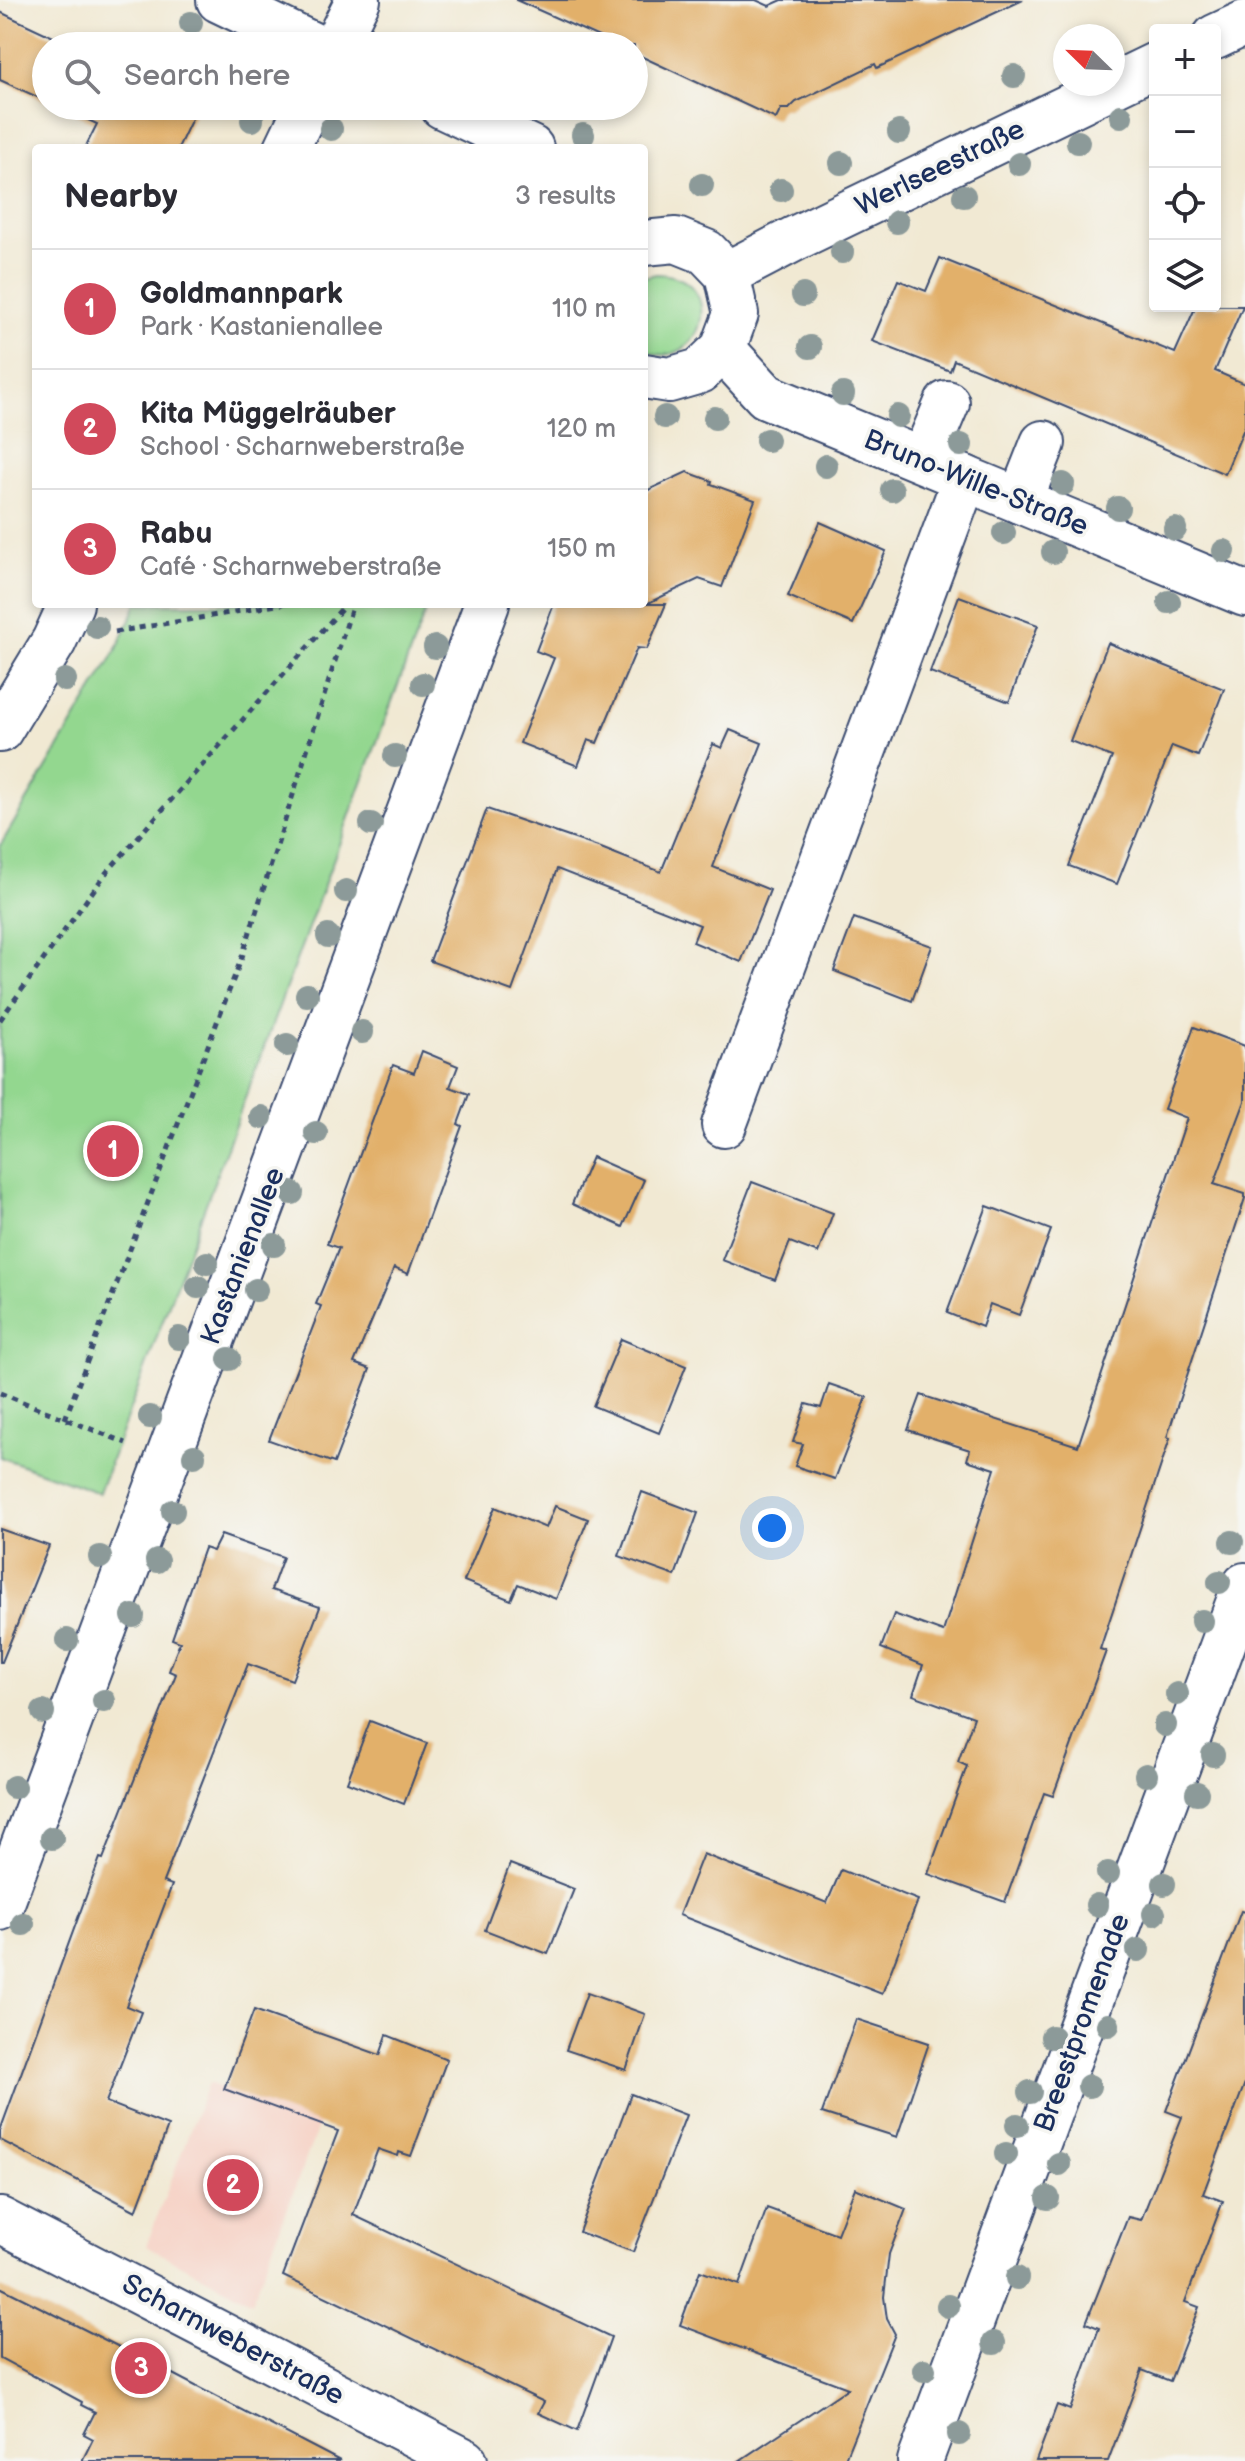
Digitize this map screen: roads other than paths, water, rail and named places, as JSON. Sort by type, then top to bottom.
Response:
[{"type":"street","points":[[219,0],[286,32]]},
{"type":"street","points":[[342,32],[358,0]]},
{"type":"street","points":[[1221,34],[1245,23]]},
{"type":"street","name":"Werlseestraße","points":[[727,274],[1149,68]]},
{"type":"street","points":[[289,144],[300,120]]},
{"type":"street","points":[[472,120],[523,144]]},
{"type":"street","points":[[648,243],[676,240],[706,252],[727,274],[736,314],[723,349],[700,371],[669,380],[648,377]]},
{"type":"street","name":"Bruno-Wille-Straße","points":[[723,349],[766,396],[1245,594]]},
{"type":"street","points":[[923,460],[947,403]]},
{"type":"street","points":[[1020,501],[1043,443]]},
{"type":"street","points":[[724,1125],[965,478]]},
{"type":"street","points":[[0,730],[54,641],[69,608]]},
{"type":"street","name":"Kastanienallee","points":[[0,1908],[486,608]]},
{"type":"street","name":"Breestpromenade","points":[[920,2461],[1245,1585]]},
{"type":"street","name":"Scharnweberstraße","points":[[0,2220],[465,2461]]},
{"type":"place","name":"Goldmannpark","points":[[113,1151]]},
{"type":"place","name":"Kita Müggelräuber","points":[[233,2185]]},
{"type":"place","name":"Rabu","points":[[141,2368]]}]
